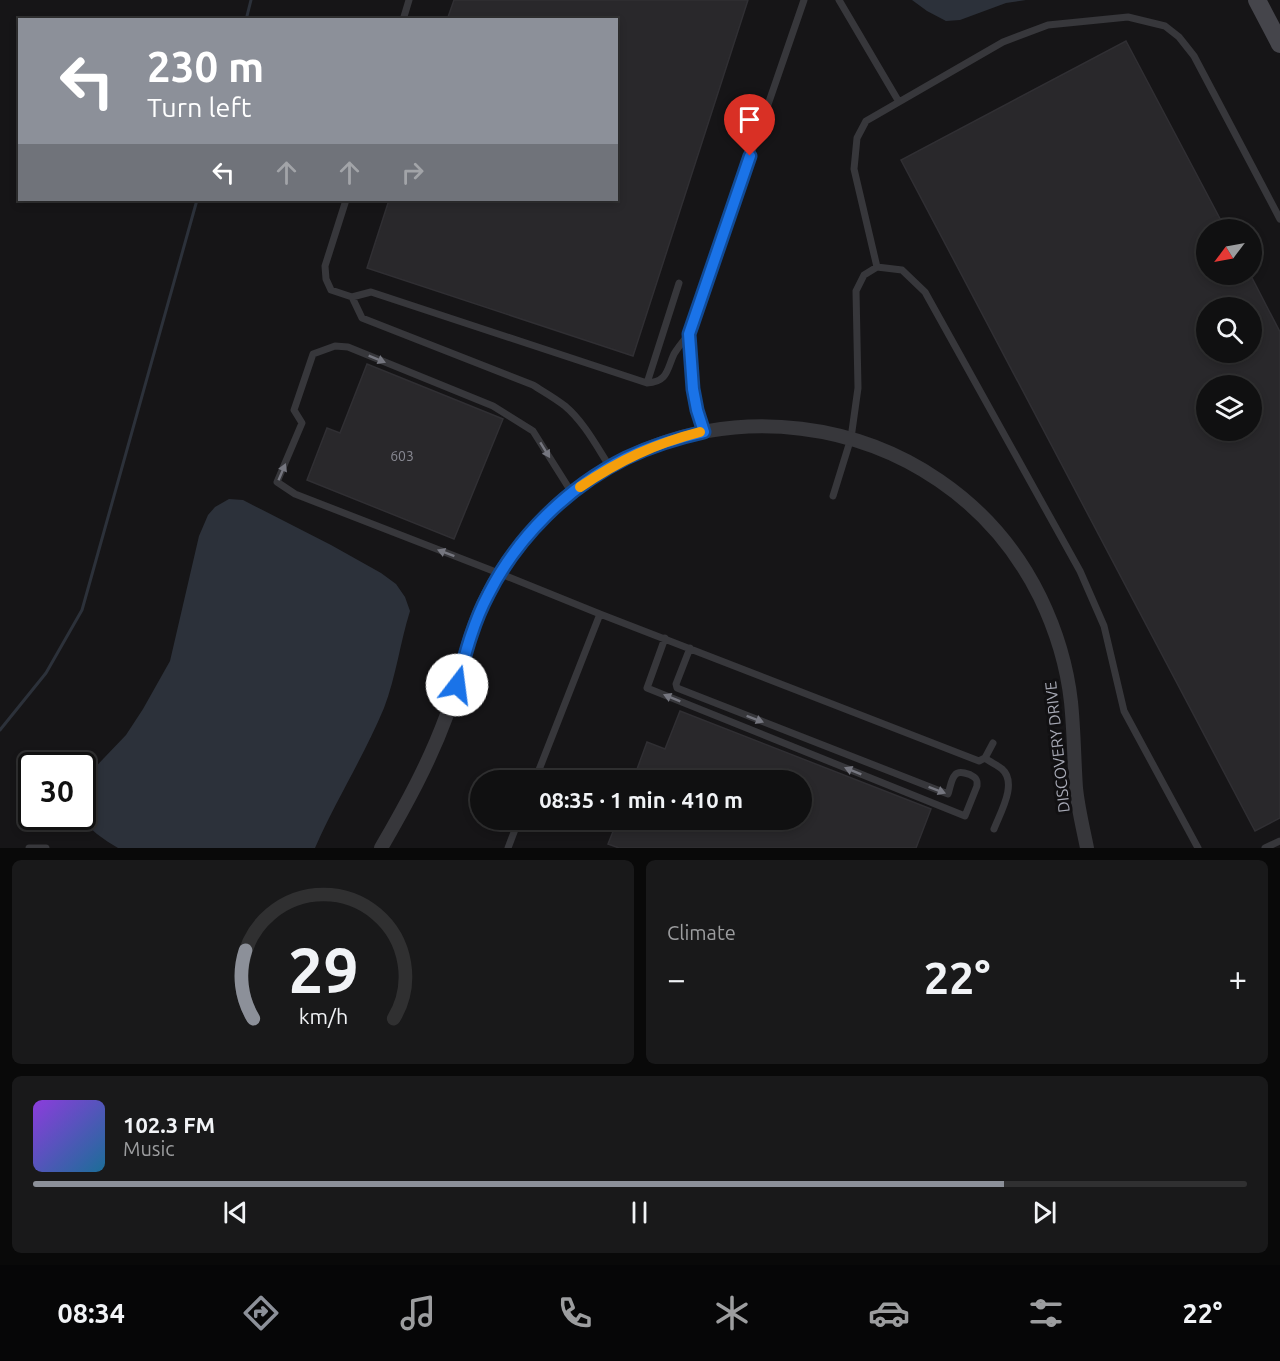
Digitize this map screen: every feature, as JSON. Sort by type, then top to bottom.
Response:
[{"type":"main road","points":[[1257,0],[1280,44]]},
{"type":"street","name":"DISCOVERY DRIVE","points":[[381,848],[420,779],[436,743],[454,695],[474,627],[488,594],[527,536],[544,517],[572,493],[610,467],[653,447],[714,429],[775,425],[851,438],[890,453],[922,470],[960,496],[998,532],[1028,575],[1040,597],[1052,624],[1067,674],[1077,792],[1087,848]]},
{"type":"lane","points":[[404,18],[410,0]]},
{"type":"lane","points":[[346,201],[325,266],[326,279],[331,290],[352,297],[371,292],[647,383],[655,383],[665,375],[675,351],[689,334],[804,0]]},
{"type":"lane","points":[[840,0],[899,102]]},
{"type":"lane","points":[[877,267],[854,169],[857,138],[866,121],[1003,42],[1048,25],[1128,17],[1165,26],[1179,37],[1194,56],[1280,219]]},
{"type":"lane","points":[[833,496],[851,438],[858,388],[856,291],[864,275],[877,267],[902,270],[925,291],[1075,561],[1104,626],[1124,711],[1198,848]]},
{"type":"lane","points":[[647,383],[679,283]]},
{"type":"lane","points":[[352,297],[362,318],[532,385],[552,396],[579,421],[610,467]]},
{"type":"lane","points":[[689,334],[693,389],[704,432]]},
{"type":"lane","points":[[572,493],[533,430],[493,406],[348,347],[335,346],[314,354],[294,410],[302,423],[277,482],[295,494],[979,760],[985,758],[993,743]]},
{"type":"lane","points":[[539,770],[600,614]]},
{"type":"lane","points":[[665,638],[647,688],[965,816],[977,786],[975,777],[957,773],[948,794],[677,688],[676,684],[690,648]]},
{"type":"lane","points":[[985,758],[1003,770],[1008,778],[1009,786],[994,829]]},
{"type":"lane","points":[[508,848],[515,830]]},
{"type":"lane","points":[[1265,848],[1280,841]]},
{"type":"lane","points":[[29,848],[46,848]]},
{"type":"shaded area","points":[[912,0],[1026,0],[1006,3],[960,20],[946,21]]},
{"type":"shaded area","points":[[229,499],[243,500],[331,545],[396,584],[405,597],[410,611],[384,708],[315,848],[118,848],[93,830],[96,830],[96,766],[126,735],[170,661],[199,536],[208,515],[215,507]]},
{"type":"building","points":[[454,0],[748,0],[633,356],[367,268],[389,201],[618,201],[618,18],[448,18]]},
{"type":"building","points":[[1126,41],[1220,219],[1196,219],[1196,285],[1256,285],[1262,297],[1196,297],[1196,363],[1262,363],[1262,297],[1280,332],[1280,818],[1255,831],[901,160]]},
{"type":"building","points":[[367,364],[503,419],[454,539],[307,480],[327,428],[340,433]]},
{"type":"building","points":[[680,711],[931,809],[916,848],[619,848],[608,844],[614,830],[812,830],[812,770],[637,770],[647,742],[665,749]]},
{"type":"waterway","points":[[246,18],[251,0]]},
{"type":"waterway","points":[[0,730],[46,673],[82,610],[197,201]]},
{"type":"slow traffic","points":[[580,487],[626,458],[700,432]]},
{"type":"route","points":[[457,685],[474,627],[488,594],[527,536],[544,517],[576,490],[626,458],[678,438],[704,432],[693,389],[689,334],[750,156]]}]
